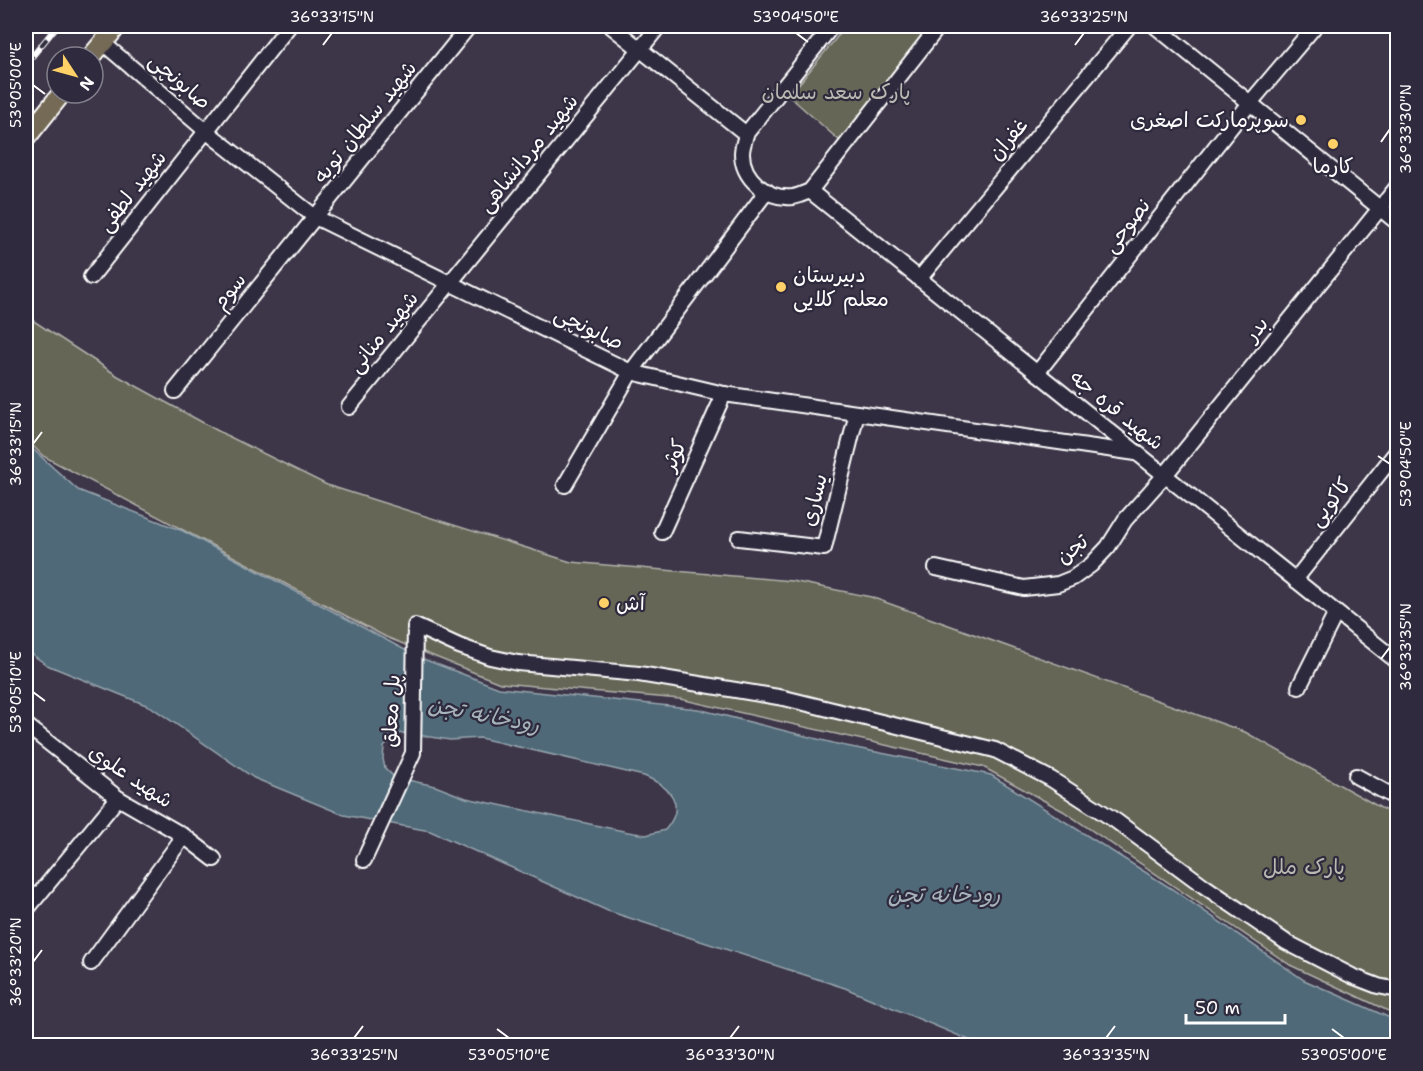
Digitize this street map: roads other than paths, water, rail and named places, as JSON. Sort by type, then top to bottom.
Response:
[{"type":"main road","points":[[103,43],[117,26]]},
{"type":"main road","points":[[26,138],[52,105]]},
{"type":"street","name":"شهید لطفی","points":[[91,277],[290,26]]},
{"type":"street","name":"شهید سلطان تویه","points":[[315,217],[469,26]]},
{"type":"street","points":[[611,26],[746,134]]},
{"type":"street","name":"شهید مردانشاهی","points":[[450,283],[659,26]]},
{"type":"street","points":[[832,26],[746,134],[742,153],[746,171],[758,186],[774,195],[793,197],[810,191],[939,26]]},
{"type":"street","name":"غفران","points":[[920,279],[1129,26]]},
{"type":"street","points":[[1155,26],[1398,223]]},
{"type":"street","name":"نصوحی","points":[[1037,373],[1250,103],[1315,26]]},
{"type":"street","name":"صابونچی","points":[[103,43],[206,131],[315,217],[631,372],[724,394],[1136,453]]},
{"type":"street","name":"بدر","points":[[1165,475],[1398,186]]},
{"type":"street","points":[[565,485],[631,372],[766,191]]},
{"type":"street","name":"شهید قره جه","points":[[810,191],[1398,663]]},
{"type":"street","name":"سوم","points":[[175,391],[315,217]]},
{"type":"street","name":"شهید منانی","points":[[349,407],[450,283]]},
{"type":"street","name":"کوثر","points":[[662,532],[724,394]]},
{"type":"street","name":"یساری","points":[[739,538],[824,548],[857,413]]},
{"type":"street","name":"کاکویی","points":[[1295,580],[1398,450]]},
{"type":"street","name":"تجن","points":[[936,568],[1024,588],[1058,584],[1073,578],[1091,565],[1108,547],[1125,520],[1165,475]]},
{"type":"street","points":[[1299,687],[1336,613]]},
{"type":"street","name":"پل معلق","points":[[364,860],[412,753],[415,626],[459,646],[490,657],[518,663],[639,674],[784,698],[994,750],[1051,779],[1116,821],[1204,886],[1286,942],[1352,976],[1378,986],[1398,990]]},
{"type":"street","name":"شهید علوی","points":[[26,725],[118,798],[184,837],[214,859]]},
{"type":"street","points":[[1356,776],[1398,800]]},
{"type":"street","points":[[27,909],[118,798]]},
{"type":"street","points":[[91,963],[184,837]]},
{"type":"water","name":"رودخانه تجن","points":[[26,443],[78,490],[183,531],[418,657],[499,688],[698,709],[841,745],[991,775],[1172,889],[1304,980],[1397,1021],[1397,1045],[981,1045],[845,988],[608,911],[430,831],[344,815],[254,778],[151,707],[47,665],[26,650]],"holes":[[[397,734],[450,740],[480,738],[644,776],[654,780],[668,791],[673,798],[675,813],[665,830],[646,835],[466,798],[435,786],[394,777],[385,768],[384,747]]]},
{"type":"railway","points":[[26,64],[57,26]]},
{"type":"place","name":"سوپرمارکت اصغری","points":[[1301,120]]},
{"type":"place","name":"کارما","points":[[1333,144]]},
{"type":"place","name":"دبیرستان معلم کلایی","points":[[781,287]]},
{"type":"place","name":"آش","points":[[604,603]]},
{"type":"park label","name":"پارک سعد سلمان","points":[[836,92]]},
{"type":"park label","name":"پارک ملل","points":[[1304,867]]}]
